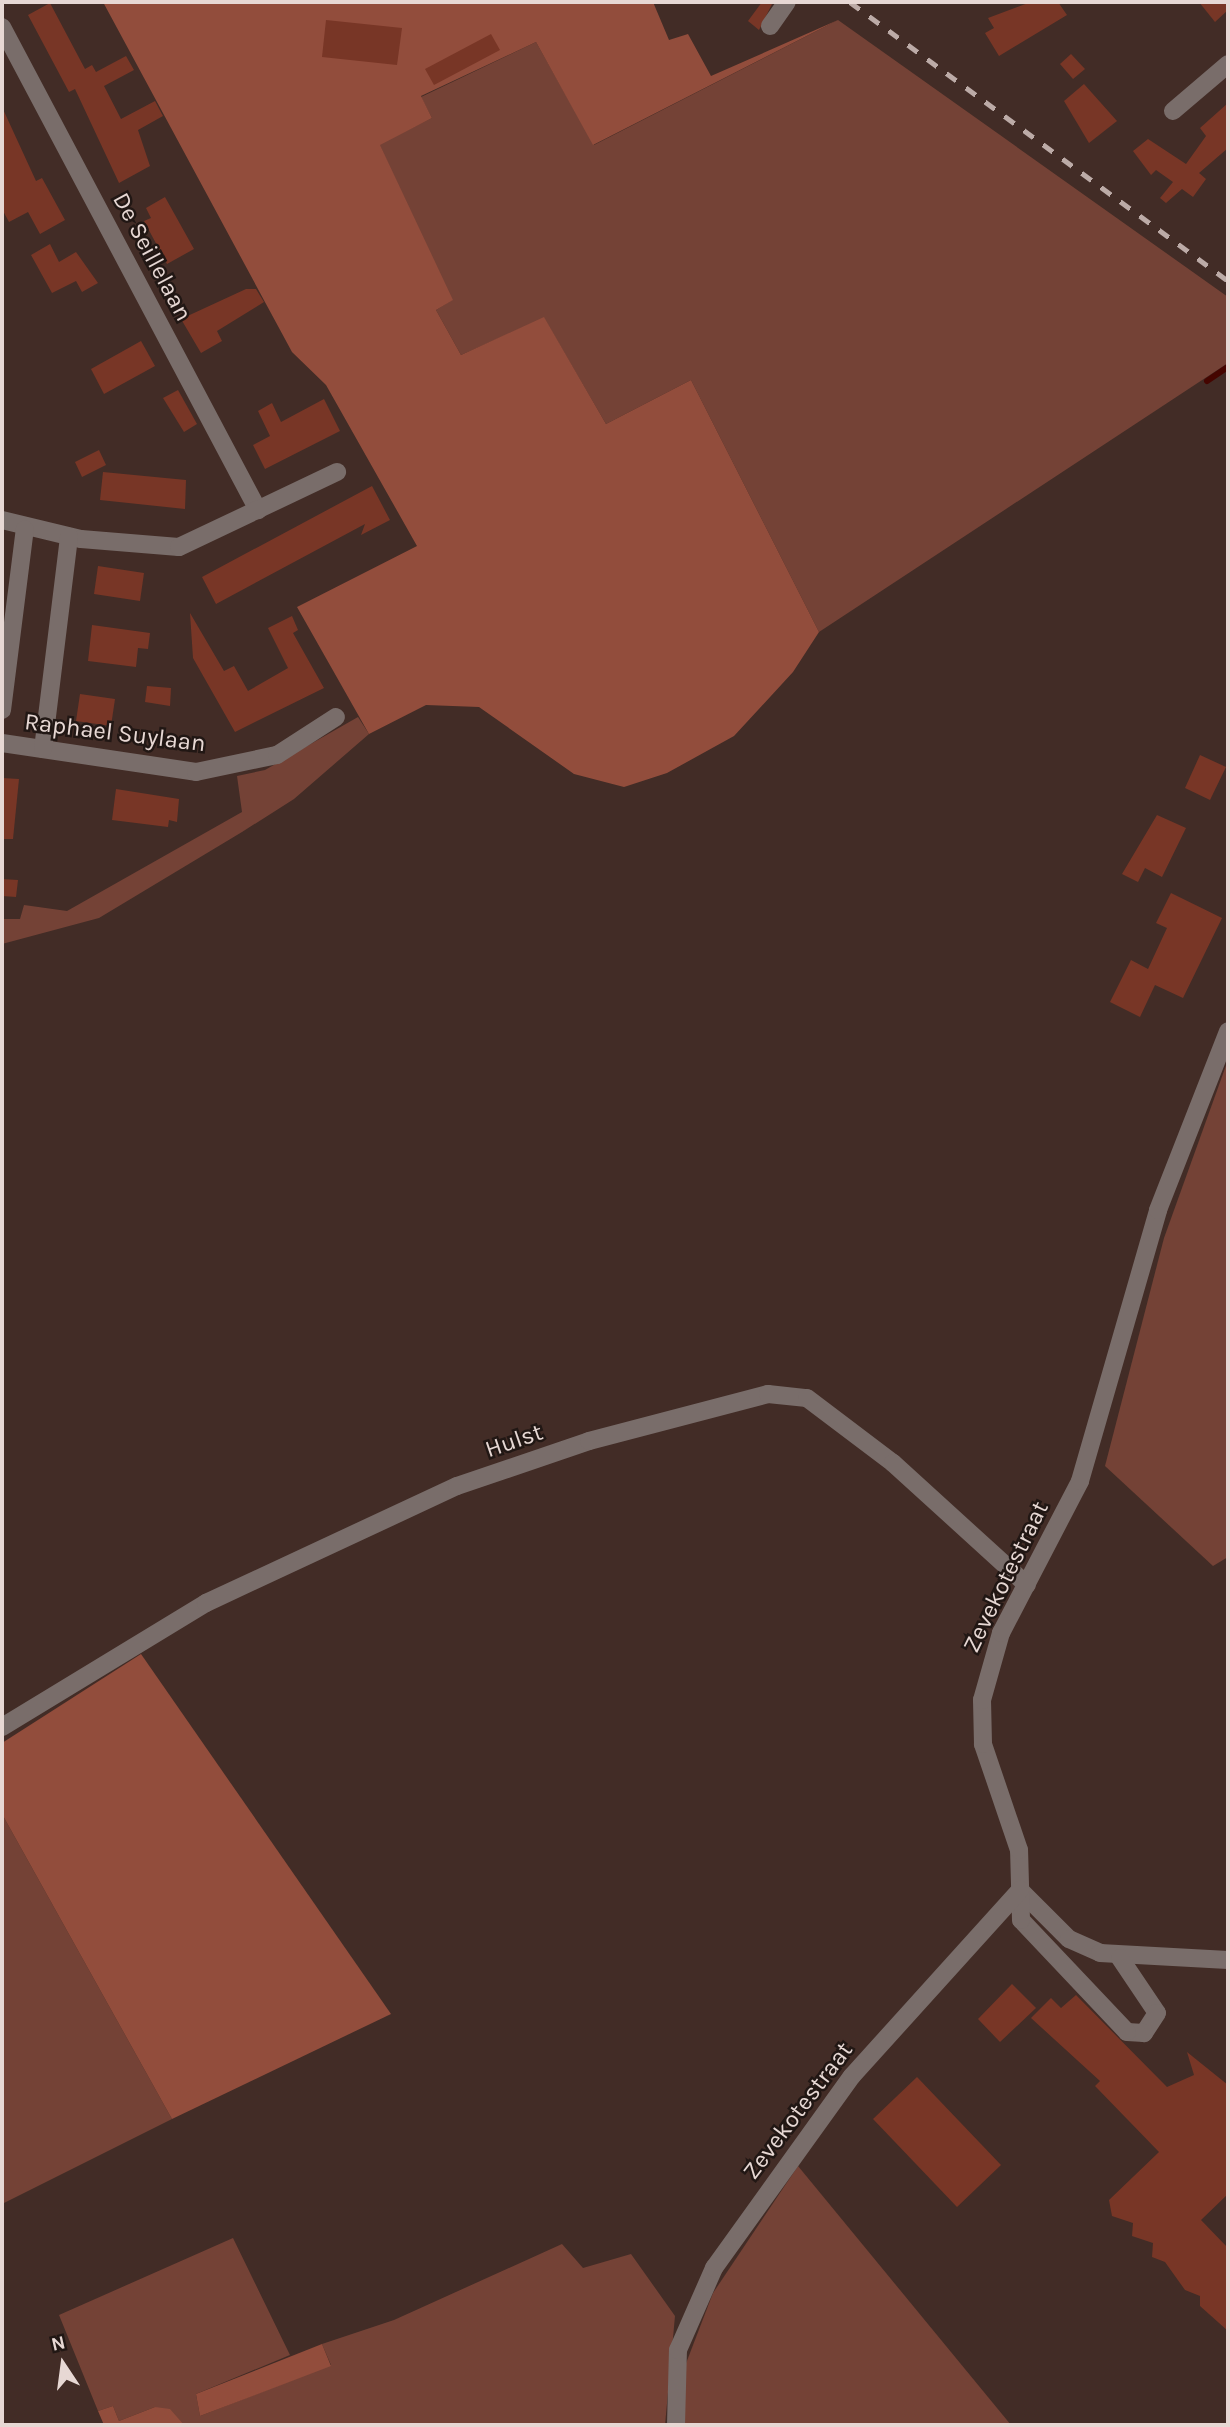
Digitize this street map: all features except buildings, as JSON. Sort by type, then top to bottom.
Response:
[{"type":"street","points":[[770,26],[786,2]]},
{"type":"street","name":"De Seillelaan","points":[[2,27],[258,510]]},
{"type":"street","points":[[1173,111],[1228,64]]},
{"type":"street","points":[[2,520],[25,529],[69,537],[179,547],[337,472]]},
{"type":"street","points":[[2,710],[25,529]]},
{"type":"street","points":[[43,749],[69,537]]},
{"type":"street","name":"Raphael Suylaan","points":[[2,743],[196,772],[222,769],[278,755],[336,717]]},
{"type":"street","name":"Zevekotestraat","points":[[676,2425],[678,2350],[714,2268],[852,2076],[1020,1890],[1019,1850],[987,1761],[981,1713],[1001,1633],[1088,1459],[1158,1210],[1228,1031]]},
{"type":"street","name":"Hulst","points":[[2,1727],[206,1603],[457,1486],[589,1441],[768,1394],[807,1398],[893,1463],[1027,1585]]},
{"type":"street","points":[[1020,1890],[1028,1936],[1127,2032],[1144,2033],[1157,2013],[1120,1958]]},
{"type":"street","points":[[1020,1890],[1069,1939],[1120,1958],[1228,1960]]},
{"type":"shaded area","points":[[103,2],[653,2],[669,40],[688,34],[711,76],[838,20],[593,145],[536,42],[421,96],[432,118],[380,145],[453,300],[436,310],[461,355],[544,317],[606,424],[691,380],[819,632],[793,672],[734,736],[667,773],[624,787],[574,774],[479,707],[426,705],[369,734],[297,607],[417,546],[326,385],[292,352]]},
{"type":"shaded area","points":[[838,20],[1228,297],[1228,363],[819,632],[691,380],[606,424],[544,318],[461,355],[436,310],[452,300],[379,144],[432,118],[421,97],[536,42],[594,145]]},
{"type":"shaded area","points":[[358,717],[369,734],[294,799],[99,918],[2,944],[2,919],[20,919],[24,905],[67,911],[242,812],[237,776],[265,770]]},
{"type":"shaded area","points":[[1228,1060],[1228,1557],[1213,1566],[1105,1466],[1164,1238]]},
{"type":"shaded area","points":[[141,1654],[391,2014],[172,2119],[2,1814],[2,1743]]},
{"type":"shaded area","points":[[2,1814],[172,2119],[2,2204]]},
{"type":"shaded area","points":[[798,2166],[1011,2425],[683,2425],[685,2366],[713,2293]]},
{"type":"shaded area","points":[[233,2238],[290,2355],[196,2394],[200,2416],[331,2365],[322,2344],[394,2320],[562,2244],[583,2268],[631,2254],[675,2316],[665,2425],[184,2425],[155,2407],[119,2421],[113,2406],[98,2411],[59,2315]]},
{"type":"shaded area","points":[[322,2344],[331,2366],[200,2416],[196,2394]]},
{"type":"shaded area","points":[[113,2406],[119,2421],[155,2407],[170,2409],[184,2425],[104,2425],[98,2411]]},
{"type":"waterway","points":[[1207,381],[1228,367]]},
{"type":"railway","points":[[850,2],[1228,281]]}]
